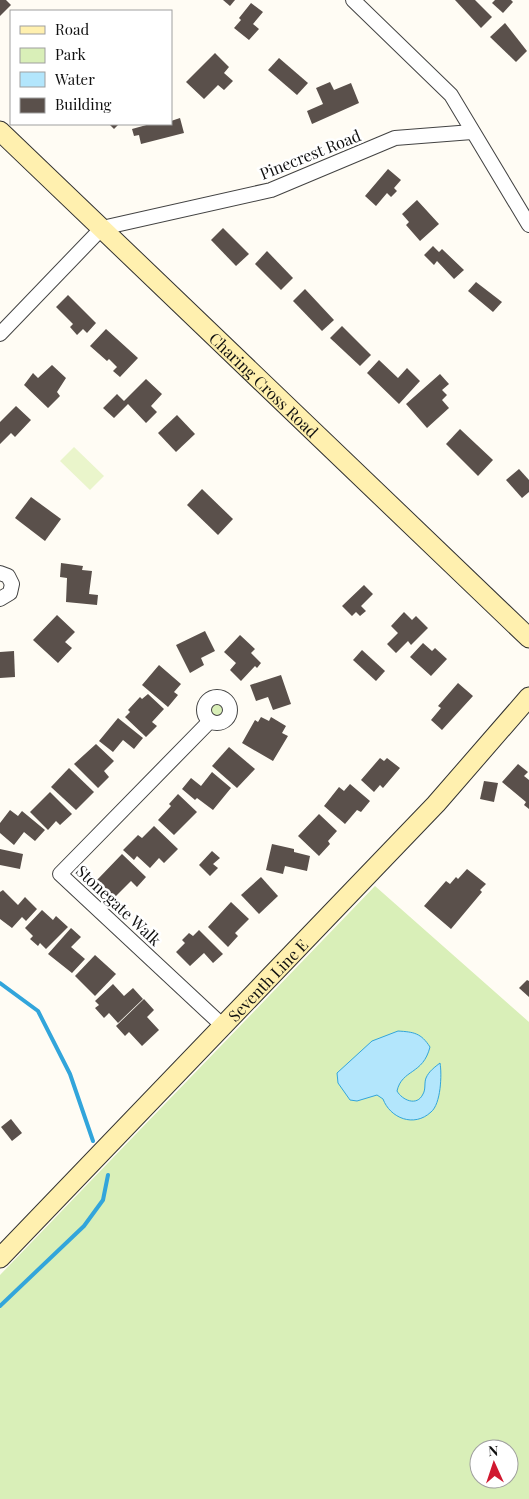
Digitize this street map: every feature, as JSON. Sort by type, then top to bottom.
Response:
[{"type":"street","points":[[353,0],[451,96],[529,225]]},
{"type":"street","name":"Charing Cross Road","points":[[0,131],[529,638]]},
{"type":"street","name":"Pinecrest Road","points":[[102,228],[271,190],[395,138],[472,132]]},
{"type":"street","points":[[0,334],[102,228]]},
{"type":"street","points":[[0,573],[8,576],[12,584],[10,593],[0,599]]},
{"type":"street","name":"Seventh Line E","points":[[0,1258],[436,804],[529,697]]},
{"type":"street","name":"Stonegate Walk","points":[[210,721],[60,874],[223,1026]]},
{"type":"green space","points":[[74,447],[104,476],[90,490],[60,461]]},
{"type":"green space","points":[[218,704],[223,706],[225,711],[223,716],[218,718],[213,716],[211,711],[213,706]]},
{"type":"green space","points":[[375,886],[529,1022],[529,1499],[0,1499],[0,1275]]},
{"type":"water","points":[[398,1031],[417,1034],[430,1047],[423,1063],[403,1079],[400,1084],[397,1091],[402,1097],[410,1101],[420,1098],[424,1092],[427,1076],[440,1063],[441,1081],[437,1103],[431,1112],[417,1119],[403,1119],[397,1116],[386,1106],[383,1099],[377,1095],[357,1101],[350,1100],[338,1083],[337,1073],[372,1041]]},
{"type":"building","points":[[0,0],[6,0],[11,5],[0,16]]},
{"type":"building","points":[[223,0],[235,0],[230,6]]},
{"type":"building","points":[[455,0],[475,0],[492,17],[481,28]]},
{"type":"building","points":[[495,0],[511,0],[513,2],[503,13],[492,3]]},
{"type":"building","points":[[251,3],[263,12],[253,24],[259,29],[249,40],[234,28]]},
{"type":"building","points":[[505,23],[527,51],[516,62],[490,37]]},
{"type":"building","points":[[215,53],[229,67],[224,73],[233,81],[224,90],[218,85],[204,99],[186,82]]},
{"type":"building","points":[[279,58],[308,83],[297,95],[268,70]]},
{"type":"building","points":[[330,82],[334,90],[351,83],[359,103],[312,124],[307,111],[323,104],[316,88]]},
{"type":"building","points":[[180,118],[184,133],[141,144],[139,135],[134,136],[132,129],[146,125],[172,125],[172,121]]},
{"type":"building","points":[[110,125],[118,125],[114,129]]},
{"type":"building","points":[[388,169],[401,180],[394,188],[397,191],[391,197],[387,193],[376,206],[365,196]]},
{"type":"building","points":[[417,200],[439,224],[420,241],[406,225],[409,222],[402,214]]},
{"type":"building","points":[[223,228],[249,254],[236,266],[211,240]]},
{"type":"building","points":[[433,246],[439,252],[442,249],[464,270],[454,279],[437,261],[434,265],[424,255]]},
{"type":"building","points":[[267,251],[293,278],[281,290],[255,264]]},
{"type":"building","points":[[476,282],[502,302],[493,312],[468,291]]},
{"type":"building","points":[[305,289],[334,320],[322,331],[293,301]]},
{"type":"building","points":[[68,295],[96,323],[87,333],[83,329],[77,335],[70,327],[73,324],[56,307]]},
{"type":"building","points":[[342,326],[371,355],[360,366],[330,338]]},
{"type":"building","points":[[106,329],[138,358],[120,377],[113,371],[117,367],[90,346]]},
{"type":"building","points":[[379,360],[398,378],[407,368],[420,381],[399,404],[367,373]]},
{"type":"building","points":[[52,365],[66,378],[57,392],[60,396],[48,408],[24,385],[33,373],[38,378]]},
{"type":"building","points":[[440,374],[449,384],[442,390],[447,395],[442,400],[449,408],[427,428],[406,404]]},
{"type":"building","points":[[146,379],[162,394],[151,406],[157,412],[146,423],[128,404],[114,418],[103,408],[117,394],[124,401]]},
{"type":"building","points":[[16,406],[31,420],[15,437],[11,433],[0,444],[0,422]]},
{"type":"building","points":[[177,415],[195,434],[176,452],[158,433]]},
{"type":"building","points":[[460,429],[493,460],[478,476],[446,444]]},
{"type":"building","points":[[519,469],[529,480],[529,492],[522,498],[506,480]]},
{"type":"building","points":[[202,489],[233,519],[218,535],[187,505]]},
{"type":"building","points":[[31,497],[61,519],[45,541],[15,518]]},
{"type":"building","points":[[61,563],[83,566],[82,570],[92,571],[89,594],[98,595],[97,605],[66,602],[67,578],[60,577]]},
{"type":"building","points":[[364,585],[373,594],[361,606],[366,611],[360,616],[356,612],[352,616],[342,606]]},
{"type":"building","points":[[404,612],[412,620],[416,616],[428,628],[411,645],[408,641],[396,653],[387,644],[398,633],[391,626]]},
{"type":"building","points":[[57,615],[75,632],[65,642],[72,648],[58,663],[33,640]]},
{"type":"building","points":[[205,631],[215,651],[201,658],[204,665],[190,673],[176,645]]},
{"type":"building","points":[[240,635],[255,649],[251,653],[261,663],[257,668],[255,666],[241,681],[230,670],[236,663],[224,652]]},
{"type":"building","points":[[423,643],[432,651],[435,648],[447,659],[431,676],[410,657]]},
{"type":"building","points":[[362,650],[385,671],[376,681],[353,660]]},
{"type":"building","points":[[14,651],[15,677],[0,678],[0,652]]},
{"type":"building","points":[[159,665],[181,684],[174,692],[178,695],[168,707],[142,685]]},
{"type":"building","points":[[281,675],[291,704],[273,710],[268,697],[256,701],[250,685]]},
{"type":"building","points":[[458,683],[473,696],[442,730],[431,720],[441,708],[438,706]]},
{"type":"building","points":[[148,694],[164,709],[152,722],[157,726],[146,737],[125,717],[130,712],[128,710],[140,697],[142,699]]},
{"type":"building","points":[[261,717],[269,721],[271,717],[286,726],[282,733],[288,736],[273,761],[242,743],[255,720],[258,722]]},
{"type":"building","points":[[118,718],[143,738],[134,749],[123,740],[113,752],[99,741]]},
{"type":"building","points":[[96,744],[114,761],[104,771],[109,777],[98,788],[74,764]]},
{"type":"building","points":[[229,747],[255,769],[237,788],[212,766]]},
{"type":"building","points":[[380,758],[384,761],[387,758],[400,768],[383,788],[380,785],[374,792],[361,780]]},
{"type":"building","points":[[518,764],[528,772],[524,776],[529,780],[529,809],[524,805],[526,802],[502,782]]},
{"type":"building","points":[[69,768],[94,792],[76,810],[51,787]]},
{"type":"building","points":[[212,772],[231,788],[213,810],[197,798],[195,800],[182,789],[191,778],[201,786]]},
{"type":"building","points":[[484,781],[498,783],[494,802],[480,799]]},
{"type":"building","points":[[350,784],[370,801],[361,812],[357,810],[345,824],[324,806],[339,787],[344,791]]},
{"type":"building","points":[[50,792],[72,814],[60,825],[56,821],[48,830],[30,812]]},
{"type":"building","points":[[178,794],[197,812],[174,835],[158,820],[171,806],[169,804]]},
{"type":"building","points":[[10,810],[18,816],[22,811],[45,830],[35,841],[24,832],[14,845],[0,833],[0,823]]},
{"type":"building","points":[[319,814],[337,831],[328,841],[330,844],[319,856],[298,836]]},
{"type":"building","points":[[154,826],[178,849],[164,863],[159,858],[150,868],[137,856],[134,860],[123,850],[138,835],[142,838]]},
{"type":"building","points":[[272,844],[294,849],[294,852],[310,856],[307,871],[285,866],[283,874],[266,870]]},
{"type":"building","points":[[0,849],[23,854],[20,869],[0,865]]},
{"type":"building","points":[[212,851],[220,858],[213,864],[218,868],[210,876],[199,865]]},
{"type":"building","points":[[122,854],[146,877],[137,887],[131,881],[115,897],[97,880]]},
{"type":"building","points":[[467,869],[486,884],[480,890],[482,892],[451,929],[424,906],[446,881],[450,884],[456,877],[458,879]]},
{"type":"building","points":[[261,877],[278,896],[259,914],[241,895]]},
{"type":"building","points":[[3,890],[18,905],[25,897],[37,909],[26,921],[22,917],[12,928],[0,919],[0,892]]},
{"type":"building","points":[[231,902],[249,919],[235,933],[238,936],[228,947],[208,927]]},
{"type":"building","points":[[42,910],[53,920],[56,916],[68,927],[46,949],[40,943],[38,946],[30,939],[33,936],[25,928]]},
{"type":"building","points":[[71,928],[81,937],[71,947],[85,959],[72,973],[48,954]]},
{"type":"building","points":[[199,930],[223,954],[213,963],[204,953],[190,966],[176,952],[185,943],[182,940],[189,933],[193,936]]},
{"type":"building","points":[[95,955],[116,974],[95,996],[75,976]]},
{"type":"building","points":[[527,980],[529,981],[529,997],[519,988]]},
{"type":"building","points":[[113,984],[124,996],[133,988],[143,999],[118,1023],[109,1013],[104,1018],[95,1008],[99,1005],[95,1001]]},
{"type":"building","points":[[144,999],[154,1010],[147,1017],[159,1030],[142,1046],[129,1032],[125,1036],[116,1026]]},
{"type":"building","points":[[11,1119],[22,1133],[12,1141],[1,1127]]},
{"type":"waterway","points":[[0,983],[38,1011],[70,1074],[93,1141]]},
{"type":"waterway","points":[[0,1306],[84,1226],[103,1200],[108,1175]]}]
